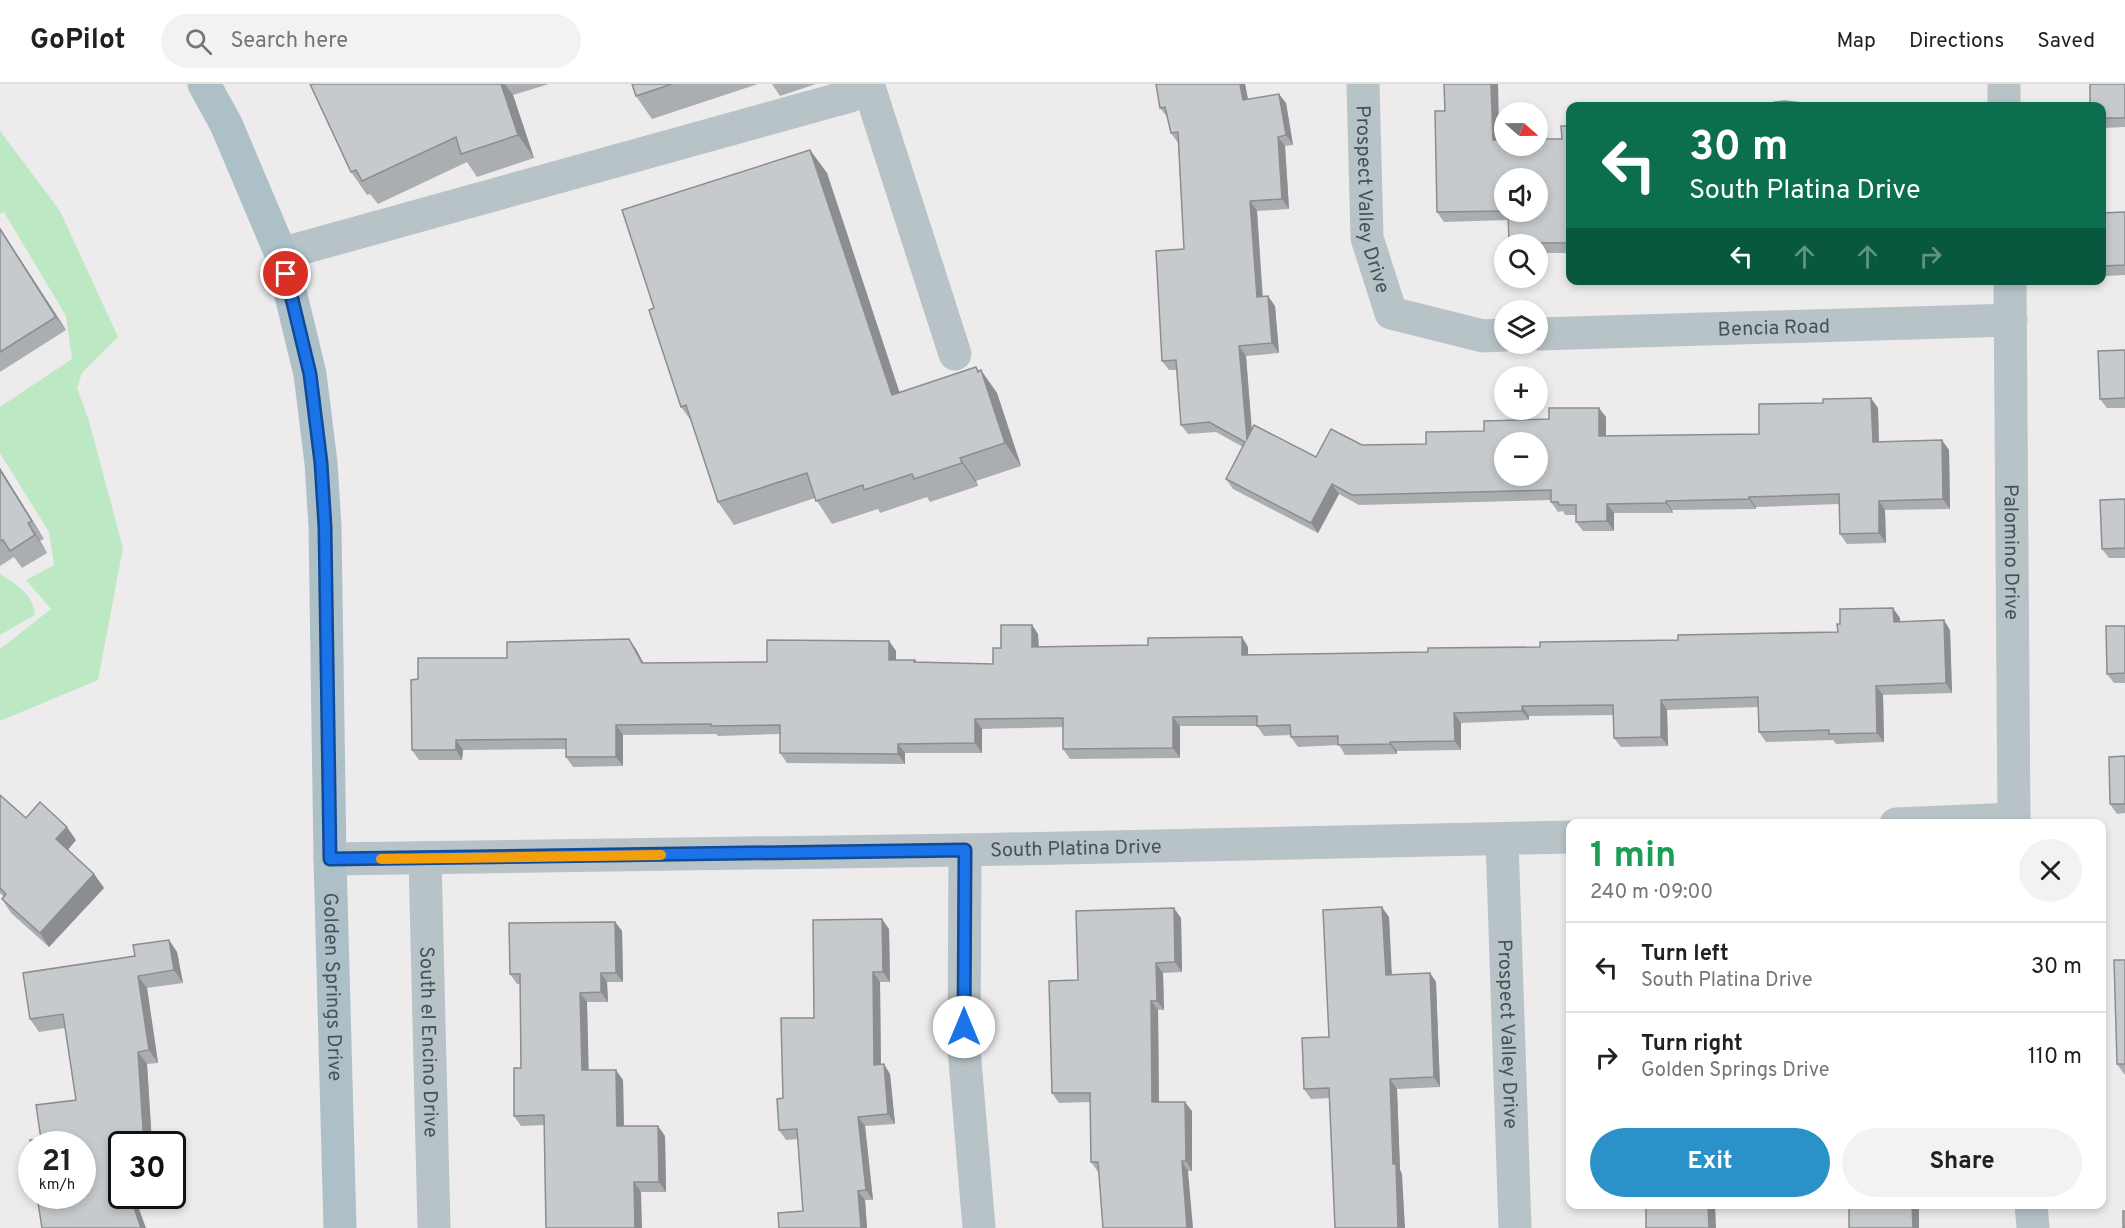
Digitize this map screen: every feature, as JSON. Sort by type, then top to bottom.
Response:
[{"type":"main road","name":"Golden Springs Drive","points":[[204,84],[226,124],[281,254],[310,374],[321,463],[325,527],[330,859],[340,1228]]},
{"type":"street","points":[[281,254],[850,96],[866,84],[955,354]]},
{"type":"street","name":"Prospect Valley Drive","points":[[1363,84],[1367,238],[1391,313],[1483,336],[1494,335]]},
{"type":"street","points":[[2004,84],[2004,102]]},
{"type":"street","name":"Palomino Drive","points":[[2010,285],[2014,819]]},
{"type":"street","name":"Bencia Road","points":[[1548,334],[2011,320]]},
{"type":"street","name":"South Platina Drive","points":[[330,859],[965,850],[1566,837]]},
{"type":"street","name":"Prospect Valley Drive","points":[[1502,840],[1515,1228]]},
{"type":"street","points":[[965,850],[964,1049],[979,1228]]},
{"type":"street","name":"South el Encino Drive","points":[[425,858],[434,1228]]},
{"type":"street","points":[[2031,1209],[2032,1228]]},
{"type":"green space","points":[[0,131],[60,211],[118,337],[82,373],[77,388],[89,421],[123,548],[98,680],[0,721],[0,649],[51,609],[26,580],[54,565],[49,532],[0,453],[0,407],[72,359],[66,316],[4,212],[0,214]]},
{"type":"green space","points":[[0,574],[28,596],[35,615],[0,635]]},
{"type":"building","points":[[310,84],[501,84],[518,135],[461,154],[456,137],[362,181],[356,170],[351,172]]},
{"type":"building","points":[[632,84],[672,84],[636,96]]},
{"type":"building","points":[[1156,84],[1240,84],[1243,100],[1279,94],[1286,135],[1278,137],[1282,199],[1250,201],[1257,297],[1268,296],[1272,343],[1239,346],[1247,439],[1254,425],[1316,457],[1331,429],[1362,445],[1426,444],[1426,432],[1484,431],[1484,421],[1548,420],[1549,408],[1599,408],[1599,436],[1759,434],[1759,404],[1823,403],[1823,399],[1871,398],[1873,442],[1942,440],[1943,499],[1879,501],[1879,533],[1840,534],[1839,494],[1607,504],[1607,521],[1576,522],[1576,505],[1559,505],[1558,502],[1551,502],[1551,490],[1352,495],[1332,484],[1311,523],[1226,479],[1245,442],[1209,422],[1181,425],[1176,360],[1162,361],[1156,251],[1184,249],[1178,132],[1171,133],[1165,107],[1160,108]]},
{"type":"building","points":[[1444,84],[1491,84],[1494,156],[1548,156],[1548,139],[1562,139],[1561,126],[1566,126],[1566,243],[1548,243],[1548,234],[1509,234],[1508,222],[1548,222],[1548,168],[1494,168],[1494,211],[1437,212],[1435,111],[1445,111]]},
{"type":"building","points":[[2090,84],[2125,84],[2125,118],[2106,118],[2106,102],[2090,102]]},
{"type":"building","points":[[810,150],[892,395],[976,367],[978,372],[981,370],[1005,443],[960,458],[962,463],[914,479],[912,474],[864,490],[863,485],[816,501],[807,473],[718,502],[686,405],[681,407],[649,310],[654,308],[622,210]]},
{"type":"building","points":[[2125,212],[2125,265],[2106,266],[2106,213]]},
{"type":"building","points":[[0,229],[56,317],[0,352]]},
{"type":"building","points":[[2125,350],[2125,398],[2100,399],[2098,351]]},
{"type":"building","points":[[0,470],[32,521],[28,523],[35,535],[10,551],[3,540],[0,541]]},
{"type":"building","points":[[2125,499],[2125,548],[2102,549],[2100,500]]},
{"type":"building","points":[[1893,608],[1894,622],[1944,620],[1946,683],[1876,686],[1877,733],[1829,734],[1829,730],[1759,732],[1758,697],[1661,700],[1661,737],[1614,738],[1613,705],[1522,706],[1522,711],[1454,713],[1455,741],[1390,742],[1390,744],[1338,745],[1338,736],[1291,737],[1290,725],[1257,726],[1257,716],[1173,717],[1173,748],[1063,749],[1063,718],[975,719],[975,743],[898,744],[898,754],[780,753],[780,725],[711,726],[711,724],[616,725],[616,757],[566,757],[566,739],[456,740],[456,750],[412,750],[411,680],[418,679],[418,658],[507,658],[507,642],[629,639],[642,663],[767,662],[767,640],[889,641],[889,660],[993,664],[993,648],[1001,648],[1001,625],[1032,625],[1032,647],[1148,645],[1148,638],[1242,637],[1242,655],[1428,652],[1428,648],[1540,647],[1540,642],[1678,640],[1678,635],[1838,632],[1840,609]]},
{"type":"building","points":[[2106,626],[2125,626],[2125,673],[2107,674]]},
{"type":"building","points":[[2125,756],[2125,804],[2110,804],[2109,757]]},
{"type":"building","points":[[0,795],[26,818],[40,802],[67,827],[56,839],[94,874],[40,933],[2,899],[6,894],[0,888]]},
{"type":"building","points":[[1382,907],[1386,975],[1430,973],[1434,1077],[1390,1079],[1398,1228],[1335,1228],[1329,1088],[1304,1089],[1302,1038],[1329,1037],[1323,910]]},
{"type":"building","points":[[1174,908],[1175,962],[1156,963],[1157,1001],[1151,1001],[1152,1102],[1185,1102],[1186,1161],[1182,1161],[1187,1228],[1103,1228],[1098,1162],[1091,1162],[1090,1093],[1052,1093],[1049,981],[1078,980],[1076,911]]},
{"type":"building","points":[[882,919],[883,972],[873,972],[874,1065],[884,1064],[888,1114],[858,1117],[866,1190],[858,1191],[861,1228],[779,1228],[778,1213],[803,1211],[797,1129],[779,1130],[777,1099],[783,1098],[781,1018],[814,1018],[813,920]]},
{"type":"building","points":[[615,922],[616,973],[601,973],[601,992],[580,993],[582,1070],[616,1070],[617,1126],[658,1126],[659,1182],[634,1182],[635,1228],[546,1228],[544,1115],[514,1116],[514,1068],[521,1068],[520,974],[510,974],[509,923]]},
{"type":"building","points":[[169,940],[174,970],[138,976],[149,1050],[138,1052],[143,1131],[108,1131],[108,1209],[134,1209],[141,1228],[42,1228],[39,1209],[96,1209],[96,1131],[40,1131],[36,1105],[76,1100],[63,1014],[30,1019],[23,973],[135,956],[133,945]]},
{"type":"building","points":[[2114,960],[2125,960],[2125,1064],[2117,1064]]},
{"type":"building","points":[[1646,1209],[1708,1209],[1709,1228],[1646,1228]]},
{"type":"building","points":[[1849,1209],[1912,1209],[1913,1228],[1849,1228]]},
{"type":"building","points":[[2123,1211],[2125,1211],[2125,1228],[2123,1228]]},
{"type":"slow traffic","points":[[381,859],[661,855]]},
{"type":"route","points":[[286,274],[310,374],[321,463],[325,527],[330,859],[965,850],[964,1027]]}]
